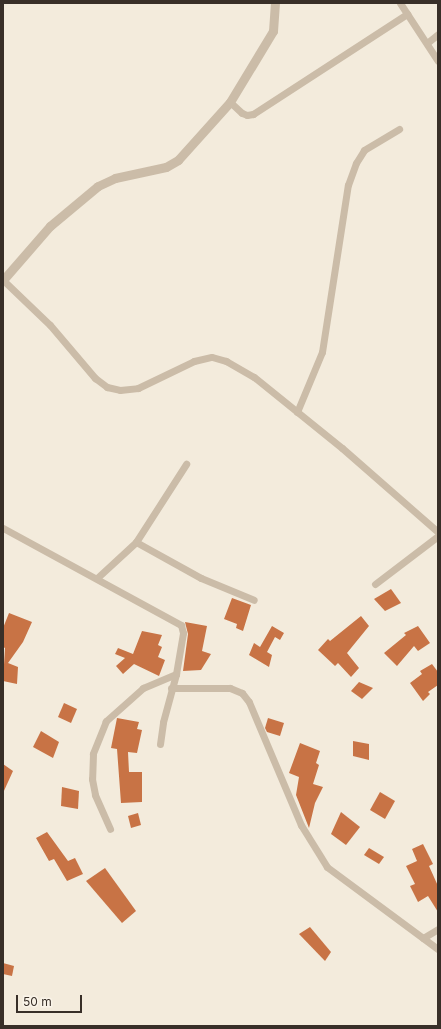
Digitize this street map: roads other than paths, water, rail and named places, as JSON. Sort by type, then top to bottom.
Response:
[{"type":"street","points":[[275,3],[273,31],[230,102],[178,160],[166,167],[115,178],[74,204],[50,226],[3,280],[50,325],[95,378],[107,387],[120,390],[138,388],[194,361],[212,358],[226,361],[254,377],[438,532]]},
{"type":"street","points":[[400,3],[438,61]]},
{"type":"street","points":[[230,102],[242,113],[247,115],[253,114],[407,14]]},
{"type":"street","points":[[427,43],[438,34]]},
{"type":"street","points":[[297,412],[322,352],[348,185],[356,163],[364,150],[398,129]]},
{"type":"street","points":[[97,578],[136,542],[186,464]]},
{"type":"street","points":[[3,528],[181,625],[183,633],[176,674],[160,744]]},
{"type":"street","points":[[375,584],[438,536]]},
{"type":"street","points":[[136,542],[201,578],[254,600]]},
{"type":"street","points":[[110,829],[95,795],[92,779],[93,754],[106,721],[143,688],[176,674]]},
{"type":"street","points":[[172,688],[230,688],[242,694],[249,702],[301,825],[327,867],[438,949]]},
{"type":"street","points":[[423,938],[438,929]]}]
